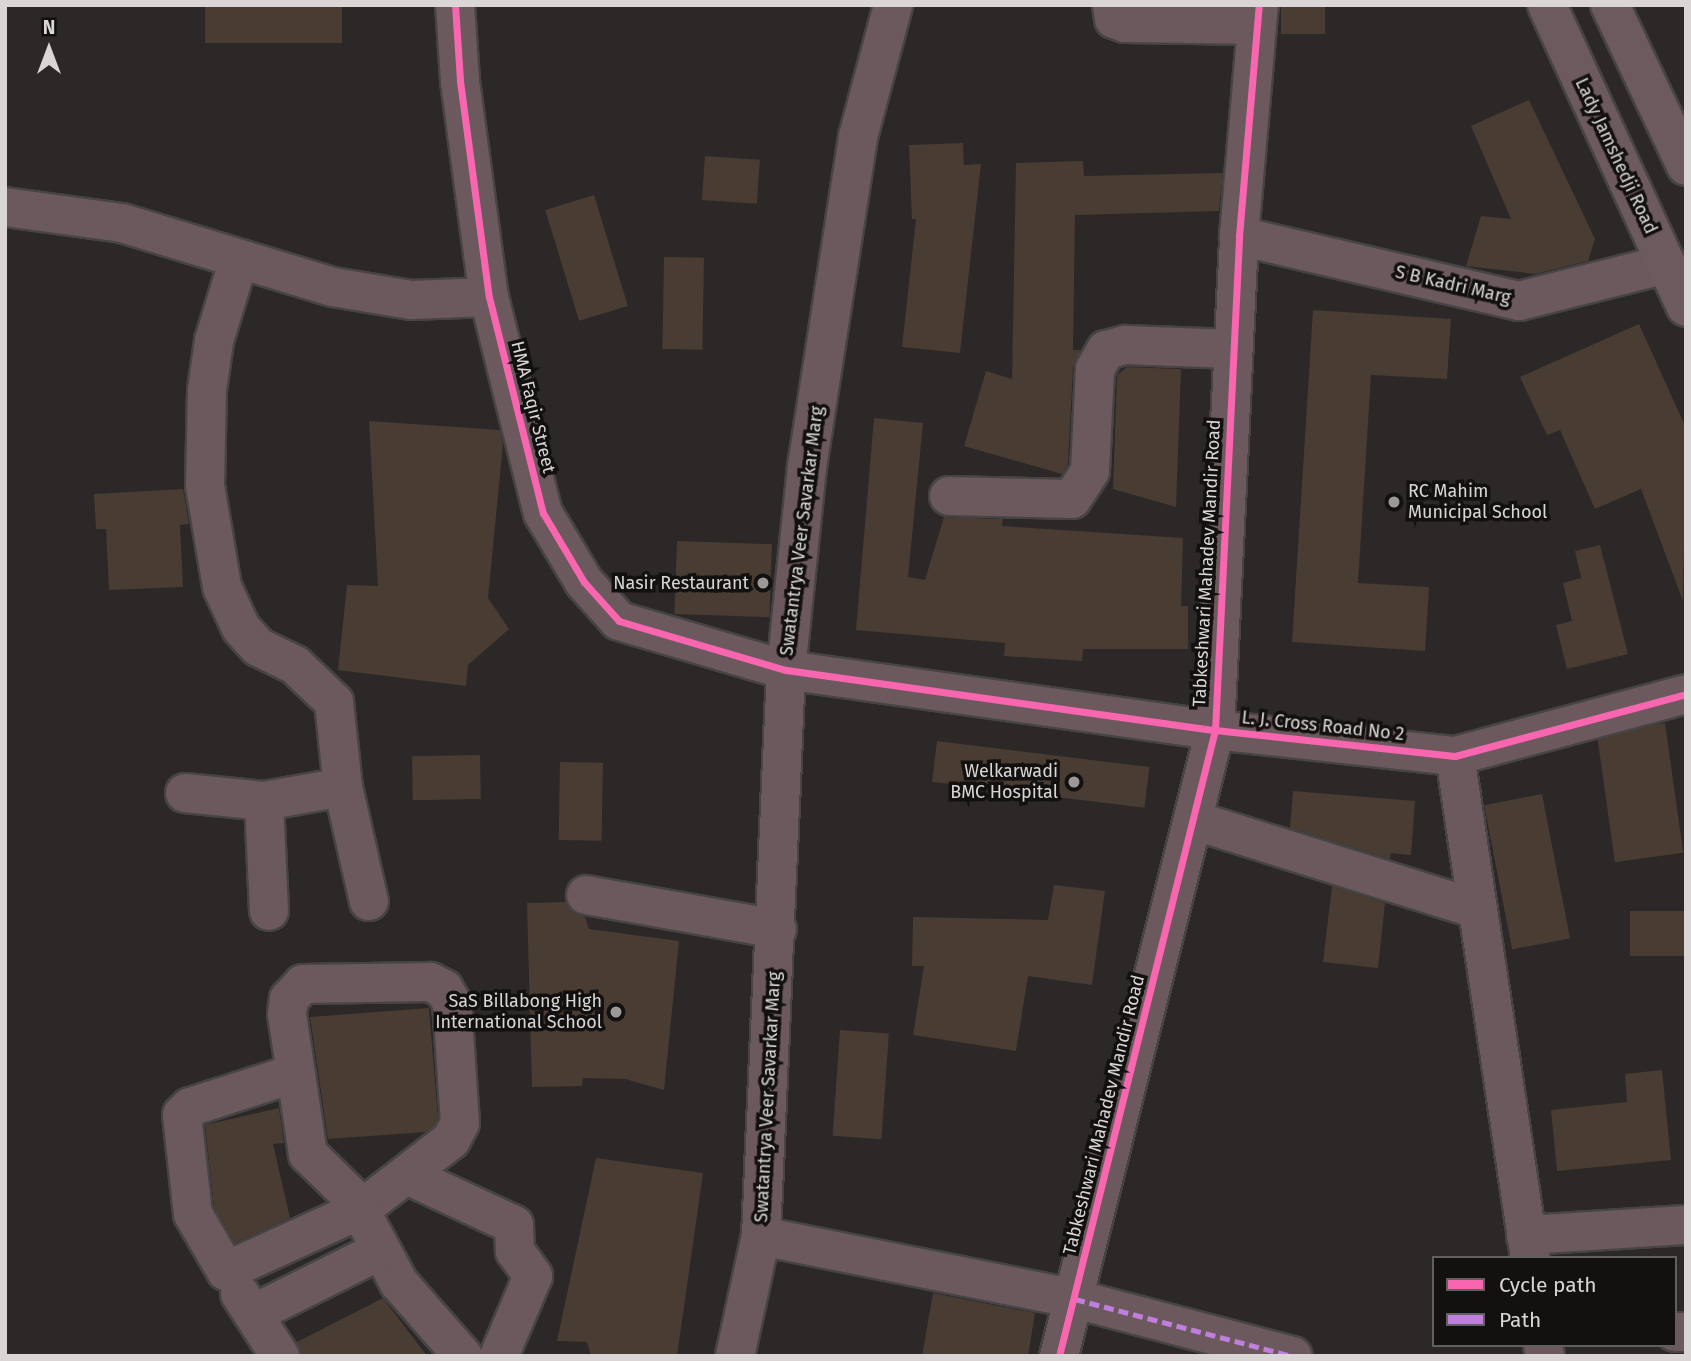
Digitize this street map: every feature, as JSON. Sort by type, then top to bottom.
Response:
[{"type":"main road","name":"Lady Jamshedji Road","points":[[1547,5],[1686,307]]},
{"type":"main road","points":[[1610,5],[1686,166]]},
{"type":"street","name":"HMA Faqir Street","points":[[455,5],[460,81],[489,297],[543,513],[584,582],[619,621],[786,670]]},
{"type":"street","name":"Swatantrya Veer Savarkar Marg","points":[[735,1356],[761,1236],[777,929],[786,670],[807,467],[858,137],[893,5]]},
{"type":"street","points":[[1112,5],[1114,19],[1125,23],[1258,15]]},
{"type":"street","name":"Tabkeshwari Mahadev Mandir Road","points":[[1059,1356],[1215,730],[1239,236],[1258,15]]},
{"type":"street","points":[[5,207],[122,223],[333,287],[411,300],[489,297]]},
{"type":"street","name":"S B Kadri Marg","points":[[1239,236],[1519,301],[1666,264]]},
{"type":"street","points":[[239,259],[215,341],[207,390],[205,486],[222,587],[241,628],[258,647],[295,665],[334,702],[343,788],[369,901]]},
{"type":"street","points":[[949,496],[1072,499],[1090,471],[1095,369],[1106,350],[1125,345],[1233,349]]},
{"type":"street","name":"L. J. Cross Road No 2","points":[[786,670],[1215,730],[1455,756],[1686,694]]},
{"type":"street","points":[[1455,756],[1528,1247],[1590,1244],[1686,1225]]},
{"type":"street","points":[[185,793],[264,801],[343,788]]},
{"type":"street","points":[[264,801],[269,911]]},
{"type":"street","points":[[1193,820],[1477,909]]},
{"type":"street","points":[[586,895],[777,929]]},
{"type":"street","points":[[226,1271],[360,1210],[409,1176],[451,1140],[460,1124],[452,1003],[444,989],[430,982],[303,984],[289,999],[287,1014],[293,1074],[309,1154],[360,1210],[399,1283],[461,1355]]},
{"type":"street","points":[[280,1356],[193,1214],[182,1115],[190,1107],[293,1074]]},
{"type":"street","points":[[409,1176],[514,1225],[515,1251],[533,1276],[499,1356]]},
{"type":"street","points":[[761,1236],[1075,1299],[1293,1356]]},
{"type":"street","points":[[253,1314],[381,1250]]},
{"type":"building","points":[[205,5],[342,5],[342,43],[205,43]]},
{"type":"building","points":[[1281,5],[1325,5],[1325,34],[1281,34]]},
{"type":"building","points":[[1529,100],[1595,239],[1588,261],[1536,274],[1466,266],[1481,216],[1511,219],[1471,126]]},
{"type":"building","points":[[963,143],[964,165],[981,164],[960,353],[902,347],[916,219],[912,219],[909,145]]},
{"type":"building","points":[[705,156],[760,160],[757,204],[702,200]]},
{"type":"building","points":[[1083,161],[1084,176],[1223,173],[1219,211],[1075,215],[1073,350],[1081,350],[1073,368],[1068,464],[1062,474],[964,446],[986,371],[1012,379],[1016,163]]},
{"type":"building","points":[[594,195],[628,306],[579,321],[545,210]]},
{"type":"building","points":[[664,257],[704,258],[702,350],[662,349]]},
{"type":"building","points":[[1313,310],[1451,319],[1447,379],[1371,375],[1358,583],[1429,587],[1425,651],[1292,642]]},
{"type":"building","points":[[1639,324],[1686,428],[1683,601],[1641,489],[1595,509],[1560,430],[1547,435],[1520,377]]},
{"type":"building","points":[[1127,367],[1181,369],[1176,507],[1113,489],[1117,375]]},
{"type":"building","points":[[874,418],[923,423],[908,577],[925,580],[944,517],[1003,519],[1002,526],[1183,538],[1181,606],[1188,606],[1188,649],[1083,649],[1082,661],[1004,656],[1005,643],[856,630]]},
{"type":"building","points":[[369,421],[500,430],[503,444],[488,598],[509,629],[468,665],[466,686],[338,670],[347,585],[378,586]]},
{"type":"building","points":[[183,489],[189,524],[180,525],[183,587],[109,590],[106,529],[96,529],[94,494]]},
{"type":"building","points":[[677,541],[772,544],[769,617],[674,614]]},
{"type":"building","points":[[1600,545],[1628,654],[1567,669],[1556,625],[1572,621],[1563,583],[1581,578],[1575,551]]},
{"type":"building","points":[[1665,723],[1683,853],[1615,862],[1597,733]]},
{"type":"building","points":[[937,741],[1149,767],[1144,808],[932,782]]},
{"type":"building","points":[[480,755],[481,799],[413,800],[412,756]]},
{"type":"building","points":[[560,762],[603,763],[602,841],[559,840]]},
{"type":"building","points":[[1293,791],[1415,801],[1411,855],[1391,853],[1390,859],[1290,828]]},
{"type":"building","points":[[1542,794],[1570,938],[1512,950],[1484,805]]},
{"type":"building","points":[[1054,885],[1105,891],[1092,985],[1028,976],[1016,1051],[913,1035],[924,966],[912,966],[913,917],[1048,920]]},
{"type":"building","points":[[1332,886],[1385,903],[1378,968],[1323,962]]},
{"type":"building","name":"SaS Billabong High International School","points":[[566,902],[572,912],[585,917],[589,929],[679,941],[664,1090],[625,1079],[583,1078],[582,1086],[532,1087],[527,903]]},
{"type":"building","points":[[1630,911],[1686,911],[1686,956],[1630,956]]},
{"type":"building","points":[[429,1008],[438,1118],[434,1126],[426,1132],[328,1139],[310,1017]]},
{"type":"building","points":[[840,1030],[889,1033],[881,1139],[833,1136]]},
{"type":"building","points":[[1662,1070],[1671,1160],[1557,1171],[1551,1110],[1627,1102],[1625,1074]]},
{"type":"building","points":[[279,1108],[284,1143],[273,1144],[290,1218],[235,1243],[214,1207],[205,1125]]},
{"type":"building","points":[[596,1158],[703,1173],[677,1356],[591,1356],[587,1342],[557,1341]]},
{"type":"building","points":[[933,1293],[1035,1313],[1028,1356],[922,1356]]},
{"type":"building","points":[[383,1298],[427,1356],[302,1356],[297,1342]]},
{"type":"marked path","points":[[1075,1299],[1293,1356]]},
{"type":"cycle path","points":[[455,5],[460,81],[489,297],[543,513],[584,582],[619,621],[786,670],[1215,730],[1455,756],[1686,694]]},
{"type":"cycle path","points":[[1059,1356],[1215,730],[1239,236],[1259,5]]},
{"type":"place","name":"RC Mahim Municipal School","points":[[1394,502]]},
{"type":"place","name":"Nasir Restaurant","points":[[763,583]]},
{"type":"place","name":"Welkarwadi BMC Hospital","points":[[1074,782]]},
{"type":"place","name":"SaS Billabong High International School","points":[[616,1012]]}]
